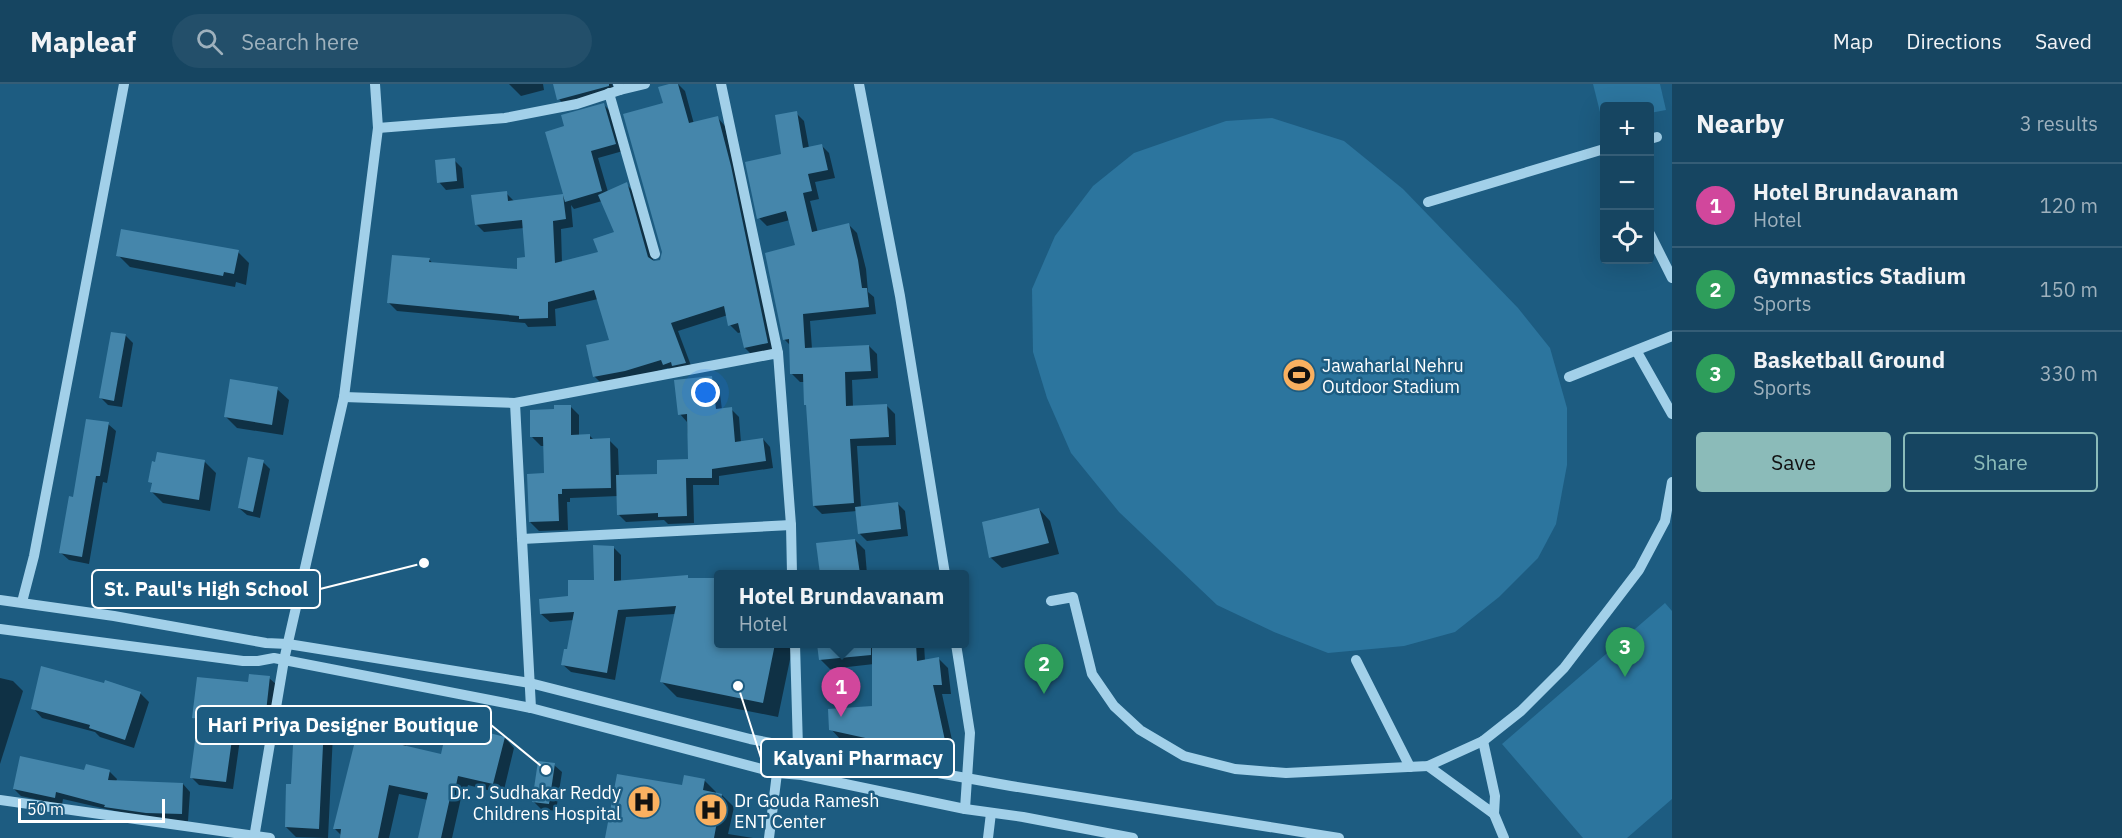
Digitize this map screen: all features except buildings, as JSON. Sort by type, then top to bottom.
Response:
[{"type":"street","points":[[21,602],[34,556],[124,84]]},
{"type":"street","points":[[254,836],[284,660],[344,397],[378,128],[375,84]]},
{"type":"street","points":[[378,128],[505,118],[577,104],[616,89],[645,84]]},
{"type":"street","points":[[721,84],[777,353],[791,525],[792,570]]},
{"type":"street","points":[[859,84],[900,296],[944,570]]},
{"type":"street","points":[[616,89],[655,254]]},
{"type":"street","points":[[1428,202],[1600,150]]},
{"type":"street","points":[[1654,242],[1672,278]]},
{"type":"street","points":[[1569,377],[1637,352],[1672,336]]},
{"type":"street","points":[[1637,352],[1672,414]]},
{"type":"street","points":[[344,397],[515,403],[777,353]]},
{"type":"street","points":[[515,403],[531,708]]},
{"type":"street","points":[[1051,601],[1074,597],[1092,674],[1114,706],[1140,730],[1184,756],[1235,769],[1286,773],[1428,766],[1483,741],[1521,711],[1564,668],[1639,570],[1665,521],[1672,482]]},
{"type":"street","points":[[522,539],[791,525]]},
{"type":"street","points":[[0,600],[114,616],[266,643],[288,644],[530,683],[750,739],[1339,838]]},
{"type":"street","points":[[0,629],[243,661],[274,658],[531,708],[777,773],[802,775],[965,809],[1133,838]]},
{"type":"street","points":[[795,648],[798,748]]},
{"type":"street","points":[[957,648],[970,733],[965,809]]},
{"type":"street","points":[[1356,660],[1410,767]]},
{"type":"street","points":[[1483,741],[1495,796],[1494,814],[1504,838]]},
{"type":"street","points":[[1428,766],[1494,814]]},
{"type":"street","points":[[769,838],[777,773]]},
{"type":"street","points":[[0,800],[270,838]]},
{"type":"street","points":[[988,838],[991,813]]},
{"type":"shaded area","points":[[1593,84],[1660,84],[1666,110],[1654,112],[1654,102],[1600,102],[1600,112]]},
{"type":"shaded area","name":"Jawaharlal Nehru Outdoor Stadium","points":[[1272,118],[1344,141],[1403,189],[1518,308],[1550,348],[1567,408],[1567,465],[1556,524],[1538,558],[1499,597],[1455,632],[1404,646],[1328,653],[1274,632],[1217,605],[1119,512],[1071,453],[1047,398],[1033,352],[1032,289],[1055,236],[1093,186],[1134,153],[1226,121]]},
{"type":"shaded area","points":[[1665,603],[1672,611],[1672,799],[1627,838],[1583,838],[1502,744]]},
{"type":"place","name":"Jawaharlal Nehru Outdoor Stadium","points":[[1299,375]]},
{"type":"place","name":"St. Paul's High School","points":[[424,563]]},
{"type":"place","name":"Basketball Ground","points":[[1625,677]]},
{"type":"place","name":"Kalyani Pharmacy","points":[[738,686]]},
{"type":"place","name":"Gymnastics Stadium","points":[[1044,694]]},
{"type":"place","name":"Hotel Brundavanam","points":[[841,717]]},
{"type":"place","name":"Hari Priya Designer Boutique","points":[[546,770]]},
{"type":"place","name":"Dr. J Sudhakar Reddy Childrens Hospital","points":[[644,802]]},
{"type":"place","name":"Dr Gouda Ramesh ENT Center","points":[[711,810]]}]
